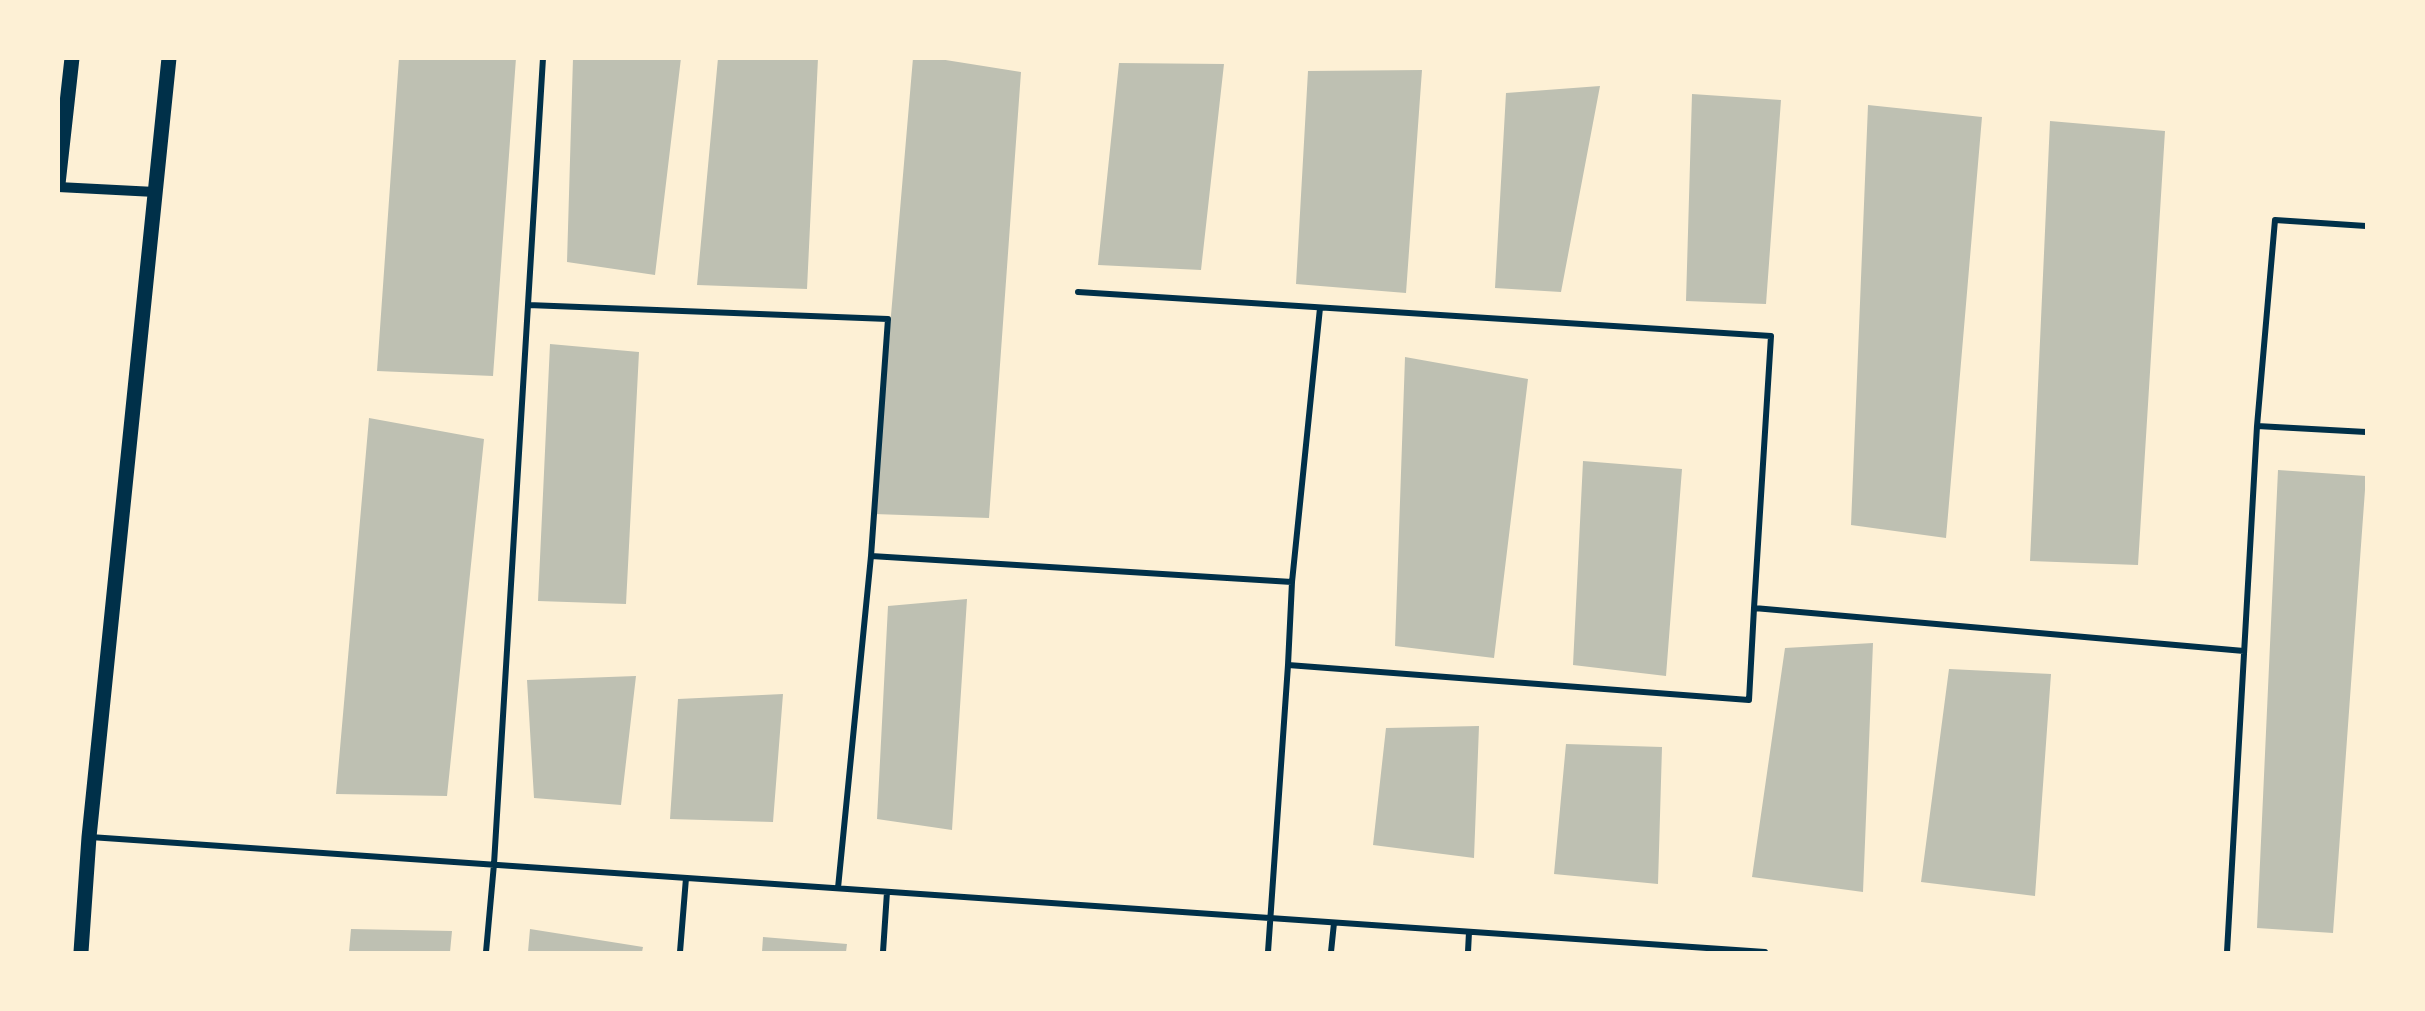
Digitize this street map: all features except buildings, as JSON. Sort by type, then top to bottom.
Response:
[{"type":"main road","points":[[58,185],[72,58]]},
{"type":"main road","points":[[81,952],[90,837],[170,58]]},
{"type":"street","points":[[486,952],[494,864],[543,58]]},
{"type":"street","points":[[58,185],[155,192]]},
{"type":"street","points":[[2227,952],[2257,426],[2276,220],[2367,226]]},
{"type":"street","points":[[1078,292],[1771,336],[1749,700],[1288,665]]},
{"type":"street","points":[[528,305],[888,319],[872,556],[838,888]]},
{"type":"street","points":[[1268,952],[1292,582],[1320,308]]},
{"type":"street","points":[[2257,426],[2367,432]]},
{"type":"street","points":[[872,556],[1292,582]]},
{"type":"street","points":[[1754,608],[2244,651]]},
{"type":"street","points":[[90,837],[1765,952]]},
{"type":"street","points":[[680,952],[686,878]]},
{"type":"street","points":[[883,952],[887,892]]},
{"type":"street","points":[[1331,952],[1334,923]]},
{"type":"street","points":[[1468,952],[1469,932]]}]
